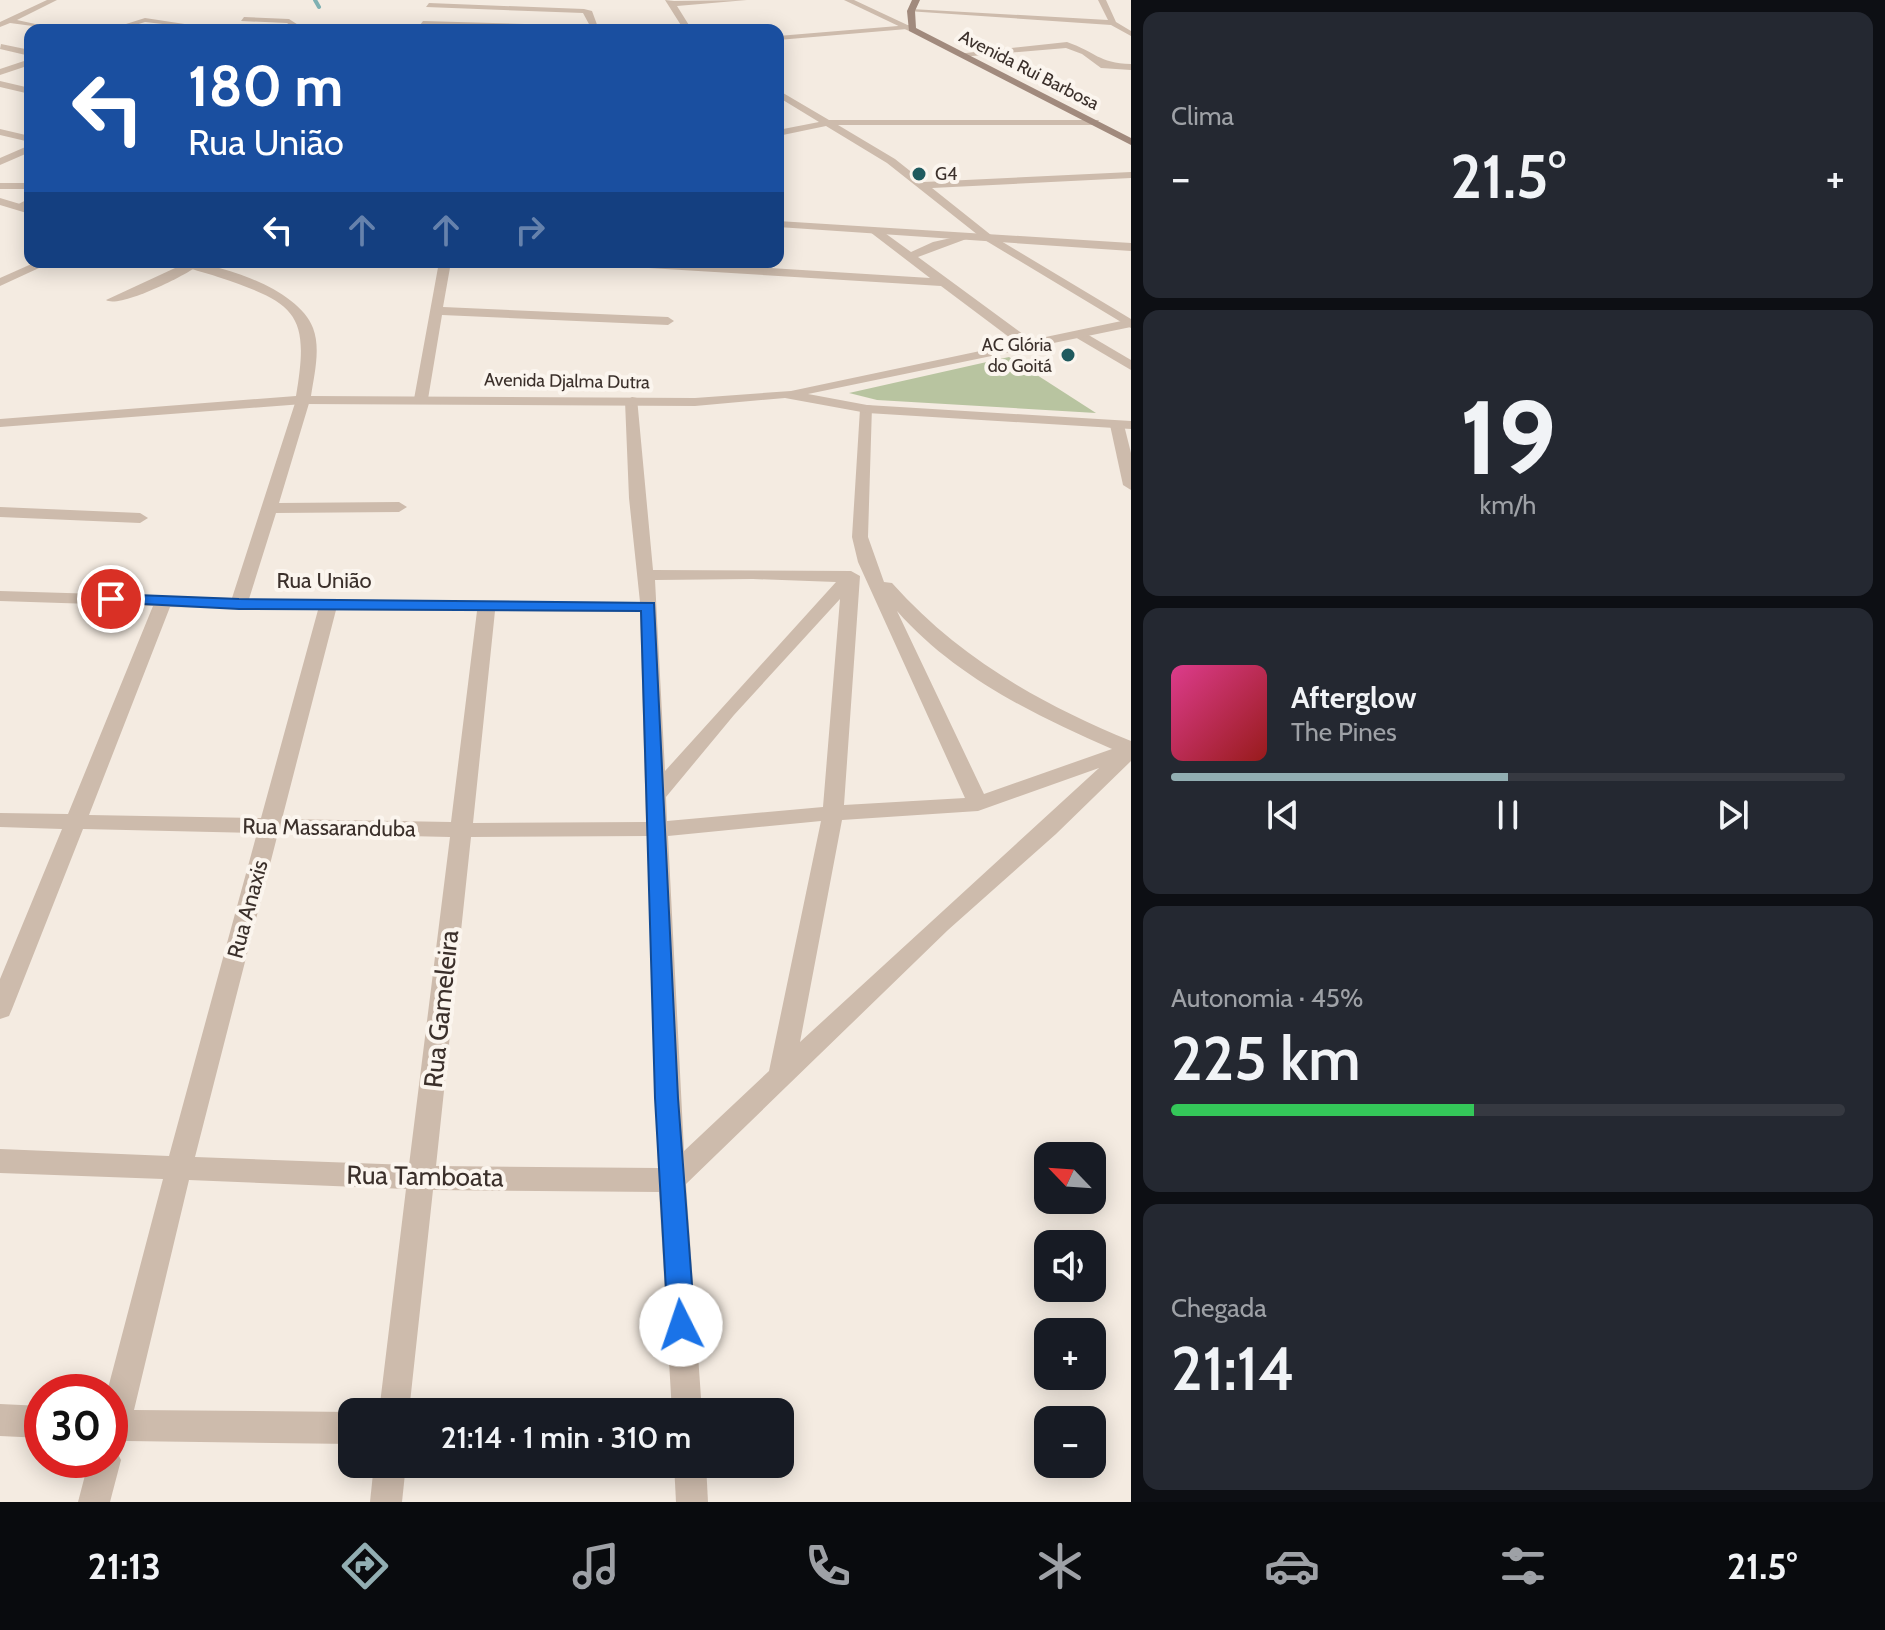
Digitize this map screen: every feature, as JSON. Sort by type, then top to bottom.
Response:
[{"type":"main road","points":[[910,28],[911,11],[916,0]]},
{"type":"main road","name":"Avenida Rui Barbosa","points":[[910,28],[1131,142]]},
{"type":"street","points":[[0,25],[53,0]]},
{"type":"street","points":[[669,2],[743,0]]},
{"type":"street","points":[[848,0],[910,28]]},
{"type":"street","points":[[1102,0],[1113,23]]},
{"type":"street","points":[[669,2],[684,24]]},
{"type":"street","points":[[424,24],[423,15],[433,3],[584,11],[589,13],[593,24]]},
{"type":"street","points":[[244,24],[249,10]]},
{"type":"street","points":[[911,11],[1113,23],[1131,34]]},
{"type":"street","points":[[244,19],[289,21],[293,24]]},
{"type":"street","points":[[131,24],[145,20],[171,24]]},
{"type":"street","points":[[10,21],[26,24]]},
{"type":"street","points":[[784,38],[910,28]]},
{"type":"street","points":[[961,54],[1067,45],[1085,52],[1104,66],[1131,67]]},
{"type":"street","points":[[1,47],[24,52]]},
{"type":"street","points":[[0,72],[24,64]]},
{"type":"street","points":[[0,84],[24,90]]},
{"type":"street","points":[[784,96],[831,122],[923,185],[987,237],[1130,323]]},
{"type":"street","points":[[784,132],[831,122],[1096,122]]},
{"type":"street","points":[[0,132],[24,138]]},
{"type":"street","points":[[0,162],[24,151]]},
{"type":"street","points":[[923,185],[1131,175]]},
{"type":"street","points":[[0,186],[24,186]]},
{"type":"street","points":[[0,201],[24,206]]},
{"type":"street","points":[[784,224],[1131,247]]},
{"type":"street","points":[[874,230],[1026,343]]},
{"type":"street","points":[[909,257],[965,236]]},
{"type":"street","points":[[0,282],[33,268]]},
{"type":"street","points":[[112,300],[181,268]]},
{"type":"street","points":[[205,268],[267,292],[299,310],[307,328],[309,352],[303,400],[239,604]]},
{"type":"street","points":[[421,399],[444,268]]},
{"type":"street","points":[[714,268],[941,282]]},
{"type":"street","points":[[0,270],[15,276]]},
{"type":"street","points":[[436,311],[668,321]]},
{"type":"street","points":[[785,394],[1130,323]]},
{"type":"street","points":[[1080,334],[1131,366]]},
{"type":"street","name":"Avenida Djalma Dutra","points":[[0,423],[303,400],[709,402],[785,394],[867,409],[1124,425]]},
{"type":"street","points":[[632,401],[637,498],[649,607],[672,1180],[686,1398]]},
{"type":"street","points":[[867,409],[860,537],[866,562],[978,804]]},
{"type":"street","points":[[1124,425],[1131,485]]},
{"type":"street","points":[[269,508],[399,507]]},
{"type":"street","points":[[0,512],[140,518]]},
{"type":"street","points":[[657,794],[727,711],[866,562]]},
{"type":"street","points":[[672,1180],[940,924],[1048,829],[1131,749],[1054,717],[934,640],[866,562]]},
{"type":"street","points":[[646,575],[850,577]]},
{"type":"street","points":[[781,1076],[833,813],[850,577]]},
{"type":"street","name":"Rua União","points":[[0,597],[239,604],[649,607]]},
{"type":"street","points":[[0,1009],[164,601]]},
{"type":"street","name":"Rua Anaxis","points":[[126,1374],[328,605]]},
{"type":"street","name":"Rua Gameleira","points":[[396,1398],[487,605]]},
{"type":"street","name":"Rua Massaranduba","points":[[0,820],[462,830],[658,829],[978,804],[1131,749]]},
{"type":"street","name":"Rua Tamboata","points":[[0,1161],[422,1178],[672,1180]]},
{"type":"street","points":[[0,1420],[24,1421]]},
{"type":"street","points":[[128,1431],[338,1428]]},
{"type":"street","points":[[94,1502],[100,1478]]},
{"type":"street","points":[[386,1502],[389,1478]]},
{"type":"street","points":[[691,1478],[692,1502]]},
{"type":"green space","points":[[1009,357],[1096,413],[877,400],[849,393]]},
{"type":"waterway","points":[[315,0],[319,7]]},
{"type":"place","name":"G4","points":[[919,174]]},
{"type":"place","name":"AC Glória do Goitá","points":[[1068,355]]},
{"type":"route","points":[[111,599],[239,604],[649,607],[667,1098],[681,1325]]}]
